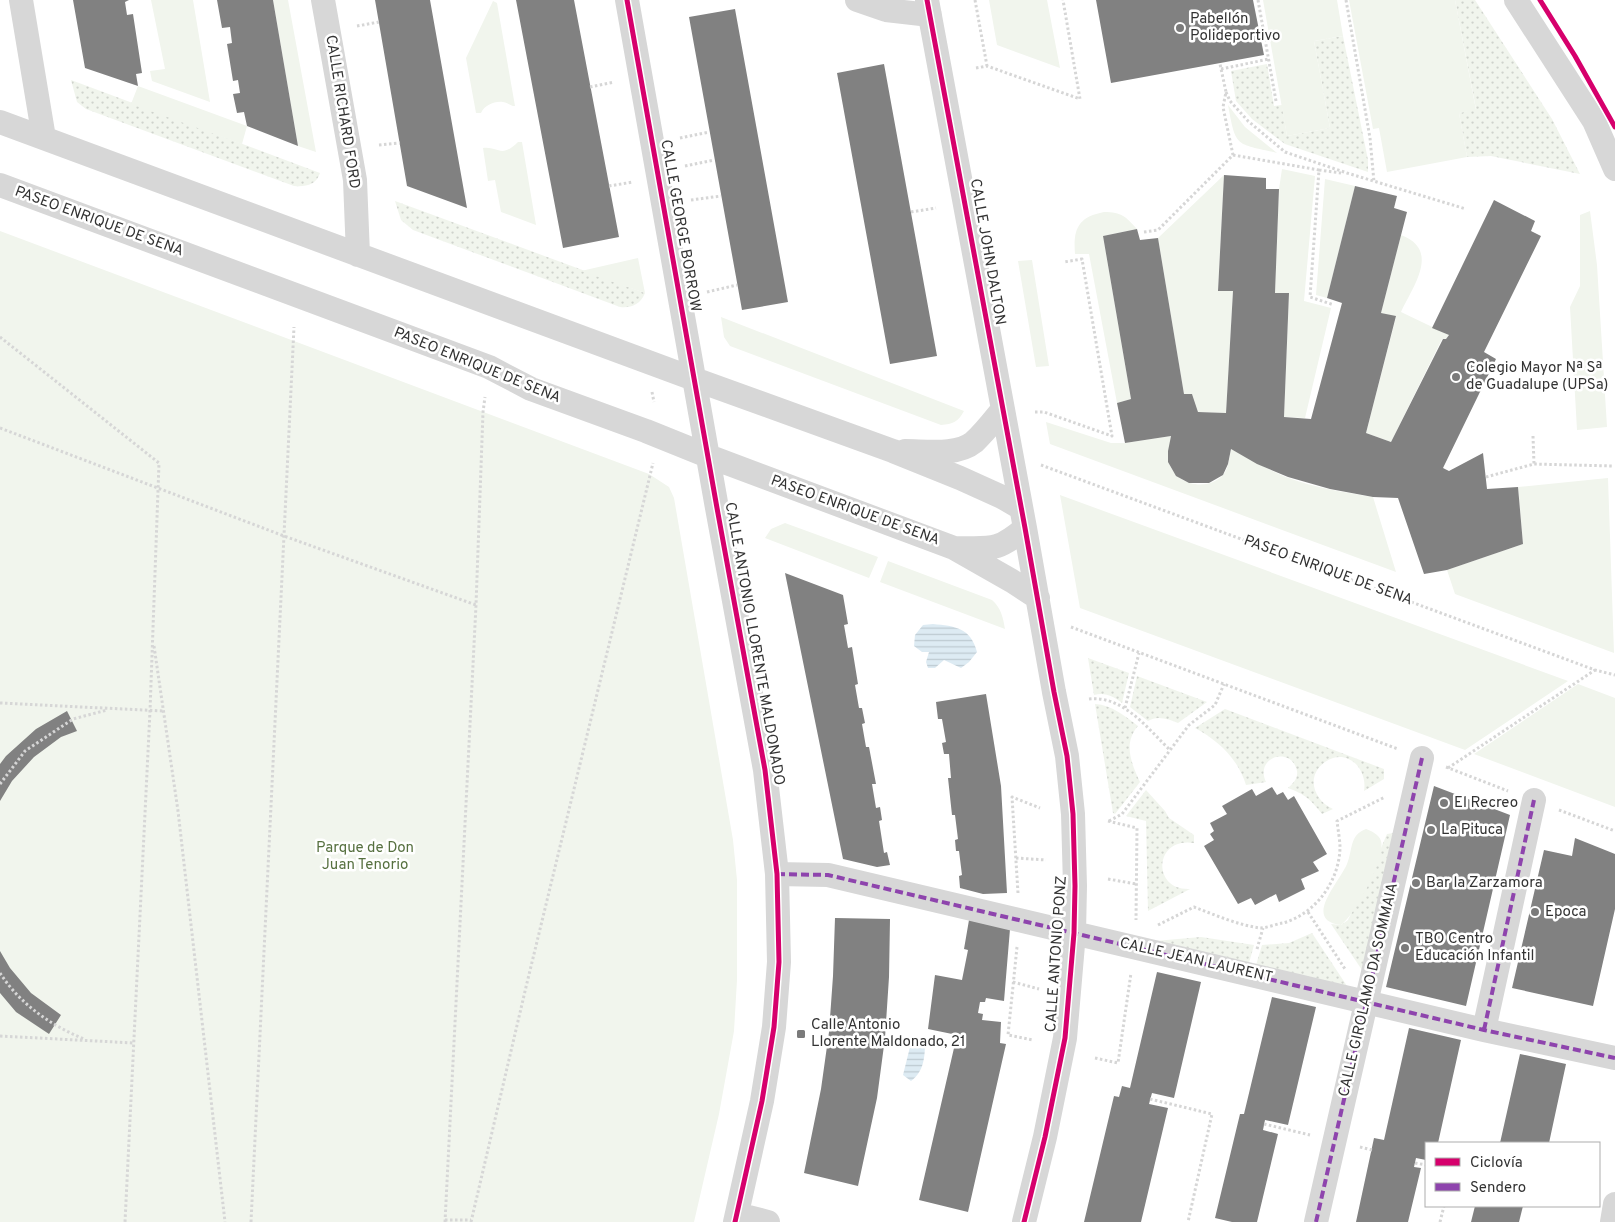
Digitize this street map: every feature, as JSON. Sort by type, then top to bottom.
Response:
[{"type":"street","points":[[21,0],[44,138]]},
{"type":"street","name":"CALLE RICHARD FORD","points":[[323,0],[355,180],[358,255]]},
{"type":"street","name":"CALLE GEORGE BORROW","points":[[627,0],[708,456]]},
{"type":"street","points":[[857,0],[886,10],[929,7]]},
{"type":"street","points":[[1516,0],[1594,122],[1615,169]]},
{"type":"street","name":"CALLE JOHN DALTON","points":[[929,7],[1023,518]]},
{"type":"street","points":[[0,122],[893,451],[1002,497],[1023,518]]},
{"type":"street","name":"PASEO ENRIQUE DE SENA","points":[[0,185],[490,367],[531,389],[954,548],[1038,598]]},
{"type":"street","points":[[893,451],[955,450],[965,447],[973,442],[1003,409]]},
{"type":"street","name":"CALLE ANTONIO LLORENTE MALDONADO","points":[[708,456],[765,770],[777,874],[779,962],[774,1027],[762,1101],[736,1218]]},
{"type":"street","name":"PASEO ENRIQUE DE SENA","points":[[954,548],[994,548],[1008,543],[1023,518]]},
{"type":"street","name":"CALLE ANTONIO PONZ","points":[[1023,518],[1067,756],[1072,804],[1075,886],[1074,933],[1065,1038],[1045,1137],[1024,1222]]},
{"type":"street","name":"CALLE GIROLAMO DA SOMMAIA","points":[[1316,1222],[1422,758]]},
{"type":"street","points":[[1484,1030],[1534,800]]},
{"type":"street","name":"CALLE JEAN LAURENT","points":[[777,874],[828,875],[1484,1030],[1615,1058]]},
{"type":"street","points":[[1612,1222],[1615,1204]]},
{"type":"street","points":[[736,1218],[768,1222]]},
{"type":"path","points":[[975,0],[987,66]]},
{"type":"path","points":[[976,68],[987,66],[1080,98],[1063,0]]},
{"type":"path","points":[[1258,0],[1276,102]]},
{"type":"path","points":[[1346,0],[1370,138],[1374,182]]},
{"type":"path","points":[[357,26],[379,22]]},
{"type":"path","points":[[1221,69],[1269,59]]},
{"type":"path","points":[[1220,64],[1226,92],[1230,101],[1248,121],[1285,152],[1466,210]]},
{"type":"path","points":[[590,87],[617,82]]},
{"type":"path","points":[[1226,92],[1223,107],[1233,156]]},
{"type":"path","points":[[680,138],[709,132]]},
{"type":"path","points":[[379,145],[400,142]]},
{"type":"path","points":[[1233,156],[1347,173]]},
{"type":"path","points":[[1144,232],[1158,230],[1233,156]]},
{"type":"path","points":[[685,166],[714,160]]},
{"type":"path","points":[[1320,170],[1310,297],[1334,305]]},
{"type":"path","points":[[609,186],[633,182]]},
{"type":"path","points":[[691,200],[721,196]]},
{"type":"path","points":[[911,212],[936,208]]},
{"type":"path","points":[[1035,412],[1044,412],[1112,436],[1082,259],[1064,262]]},
{"type":"path","points":[[707,292],[737,285]]},
{"type":"path","points":[[251,1222],[294,327]]},
{"type":"path","points":[[0,337],[159,463],[150,711],[125,1222]]},
{"type":"path","points":[[652,389],[654,402]]},
{"type":"path","points":[[485,397],[445,1221],[471,1221],[653,460]]},
{"type":"path","points":[[0,428],[284,536],[476,605]]},
{"type":"path","points":[[1533,436],[1534,464]]},
{"type":"path","points":[[1486,476],[1534,464],[1614,466]]},
{"type":"path","points":[[1071,627],[1615,831]]},
{"type":"path","points":[[153,638],[178,811],[225,1222]]},
{"type":"path","points":[[1125,708],[1139,652]]},
{"type":"path","points":[[1448,768],[1596,670]]},
{"type":"path","points":[[1108,822],[1122,814],[1188,725],[1215,705],[1224,684]]},
{"type":"path","points":[[1089,699],[1109,700],[1125,708],[1170,750]]},
{"type":"path","points":[[0,703],[164,711]]},
{"type":"path","points":[[0,784],[25,751],[73,718],[112,708]]},
{"type":"path","points":[[1152,928],[1194,908],[1263,928],[1288,921],[1308,912],[1321,898],[1336,869],[1340,848],[1337,821],[1386,797],[1412,800]]},
{"type":"path","points":[[1016,858],[1046,860]]},
{"type":"path","points":[[1108,880],[1136,884]]},
{"type":"path","points":[[1308,912],[1366,1001]]},
{"type":"path","points":[[0,973],[8,985],[33,1010],[62,1030],[87,1040]]},
{"type":"path","points":[[1013,982],[1039,989]]},
{"type":"path","points":[[0,1036],[134,1042]]},
{"type":"path","points":[[1150,1099],[1212,1114],[1188,1222]]},
{"type":"path","points":[[1264,1124],[1316,1136]]},
{"type":"path","points":[[1415,1163],[1425,1165]]},
{"type":"path","points":[[1440,1222],[1444,1207]]},
{"type":"green space","points":[[151,0],[193,0],[210,102],[152,81],[150,71],[165,69]]},
{"type":"green space","points":[[273,0],[288,0],[316,152],[298,146]]},
{"type":"green space","points":[[989,0],[1047,0],[1060,68],[997,45]]},
{"type":"green space","points":[[1263,0],[1337,0],[1343,36],[1314,41],[1330,128],[1287,136]]},
{"type":"green space","points":[[1349,0],[1455,0],[1476,110],[1459,113],[1467,157],[1387,172],[1379,128],[1373,129]]},
{"type":"green space","points":[[1455,0],[1475,0],[1552,119],[1580,174],[1491,156],[1467,157],[1459,113],[1476,109]]},
{"type":"green space","points":[[493,1],[497,3],[515,106],[496,102],[487,106],[481,113],[476,113],[466,58]]},
{"type":"green space","points":[[1343,36],[1368,160],[1368,172],[1285,144],[1252,119],[1236,101],[1231,71],[1267,64],[1274,106],[1282,105],[1287,136],[1330,128],[1314,41]]},
{"type":"green space","points":[[71,80],[320,173],[313,183],[294,186],[86,109],[77,102]]},
{"type":"green space","points":[[138,86],[247,126],[242,144],[131,104]]},
{"type":"green space","points":[[1228,105],[1245,127],[1277,153],[1245,145],[1240,141],[1233,129]]},
{"type":"green space","points":[[518,142],[522,142],[536,225],[501,212],[495,180],[488,181],[483,148],[503,151]]},
{"type":"green space","points":[[1282,169],[1315,176],[1304,301],[1331,308],[1305,418],[1284,417],[1289,294],[1275,293],[1279,189]]},
{"type":"green space","points":[[1224,175],[1218,290],[1233,291],[1226,413],[1198,412],[1192,394],[1184,394],[1158,238]]},
{"type":"green space","points":[[1325,179],[1355,186],[1327,298],[1316,295]]},
{"type":"green space","points":[[395,201],[645,293],[635,305],[620,307],[413,230],[401,220]]},
{"type":"green space","points":[[1590,211],[1597,265],[1607,427],[1577,430],[1570,307],[1580,286],[1580,215]]},
{"type":"green space","points":[[1104,212],[1123,216],[1137,229],[1103,236],[1131,399],[1117,403],[1089,254],[1075,254],[1075,238],[1079,225],[1088,217]]},
{"type":"green space","name":"Parque de Don Juan Tenorio","points":[[0,231],[649,474],[669,487],[674,498],[733,840],[737,880],[737,980],[734,1031],[719,1114],[694,1222],[0,1222]]},
{"type":"green space","points":[[1401,235],[1413,242],[1420,250],[1422,259],[1417,280],[1401,312],[1449,335],[1446,339],[1442,339],[1391,442],[1366,433],[1396,317],[1381,313]]},
{"type":"green space","points":[[638,258],[645,293],[581,271]]},
{"type":"green space","points":[[1032,260],[1049,366],[1036,367],[1018,261]]},
{"type":"green space","points":[[721,317],[964,411],[955,422],[941,425],[730,346],[724,337]]},
{"type":"green space","points":[[1046,422],[1111,443],[1125,443],[1171,436],[1168,453],[1169,463],[1178,477],[1193,484],[1209,483],[1223,475],[1228,466],[1231,449],[1272,471],[1297,481],[1373,497],[1396,572],[1050,444]]},
{"type":"green space","points":[[1608,478],[1614,653],[1455,594],[1447,570],[1523,544],[1518,487]]},
{"type":"green space","points":[[1060,495],[1568,681],[1465,750],[1080,608]]},
{"type":"green space","points":[[785,523],[878,557],[869,578],[765,538],[771,529]]},
{"type":"green space","points":[[888,561],[992,600],[998,606],[1005,629],[880,582]]},
{"type":"green space","points":[[1088,658],[1129,673],[1122,703],[1109,695],[1094,695]]},
{"type":"green space","points":[[1137,676],[1207,702],[1178,723],[1159,718],[1148,721],[1130,707]]},
{"type":"green space","points":[[1578,684],[1615,698],[1615,807],[1474,754]]},
{"type":"green space","points":[[1095,704],[1113,709],[1138,726],[1131,739],[1130,753],[1140,782],[1115,814],[1113,813]]},
{"type":"green space","points":[[1225,709],[1384,769],[1384,779],[1364,791],[1363,775],[1354,762],[1341,757],[1325,762],[1315,774],[1314,788],[1321,800],[1333,809],[1322,814],[1307,798],[1288,788],[1295,780],[1297,771],[1294,763],[1288,759],[1275,757],[1265,766],[1266,782],[1246,785],[1233,759],[1220,745],[1195,728]]},
{"type":"green space","points":[[1146,790],[1169,818],[1194,835],[1194,843],[1181,843],[1171,848],[1165,855],[1162,864],[1169,882],[1177,887],[1190,889],[1148,911],[1146,821],[1126,816]]},
{"type":"green space","points":[[1366,829],[1377,835],[1381,841],[1379,860],[1361,899],[1347,919],[1341,925],[1330,922],[1324,916],[1326,900],[1347,864],[1354,839]]},
{"type":"green space","points":[[1394,833],[1362,970],[1331,924],[1341,925],[1348,920],[1387,834]]},
{"type":"green space","points":[[1312,933],[1347,986],[1256,965],[1262,945],[1289,943]]},
{"type":"green space","points":[[1201,937],[1254,945],[1249,963],[1155,941]]},
{"type":"shaded area","points":[[933,624],[955,627],[971,638],[977,652],[969,662],[961,668],[944,660],[935,668],[928,668],[926,662],[929,652],[922,652],[914,646],[915,635],[923,625]]},
{"type":"shaded area","points":[[919,1038],[925,1042],[924,1058],[919,1073],[911,1081],[903,1075],[912,1039]]},
{"type":"building","points":[[73,0],[129,0],[125,2],[127,15],[133,14],[142,73],[136,74],[138,86],[85,68]]},
{"type":"building","points":[[217,0],[273,0],[298,146],[247,126],[244,112],[237,113],[233,94],[240,93],[238,80],[233,81],[227,44],[232,43],[230,27],[222,28]]},
{"type":"building","points":[[375,0],[430,0],[467,208],[407,186]]},
{"type":"building","points":[[516,0],[574,0],[619,237],[563,248]]},
{"type":"building","name":"Pabellón Polideportivo","points":[[1096,0],[1253,0],[1264,55],[1111,83]]},
{"type":"building","points":[[735,9],[788,302],[742,310],[689,17]]},
{"type":"building","points":[[884,64],[937,356],[890,364],[837,73]]},
{"type":"building","name":"Colegio Mayor Nª Sª de Guadalupe (UPSa)","points":[[1224,175],[1266,178],[1266,189],[1279,189],[1275,293],[1289,293],[1284,417],[1311,419],[1342,303],[1327,298],[1355,186],[1397,196],[1394,208],[1407,212],[1381,313],[1396,316],[1366,433],[1391,442],[1443,339],[1446,339],[1449,335],[1432,328],[1494,200],[1535,221],[1531,231],[1541,236],[1484,352],[1496,359],[1443,468],[1449,471],[1483,453],[1487,489],[1518,487],[1523,544],[1447,570],[1424,574],[1398,498],[1373,497],[1330,489],[1288,477],[1257,464],[1231,449],[1228,464],[1223,475],[1209,483],[1189,483],[1176,476],[1168,462],[1171,436],[1125,443],[1117,403],[1131,399],[1103,236],[1137,229],[1140,240],[1158,238],[1184,394],[1192,394],[1198,412],[1226,413],[1233,291],[1218,291]]},
{"type":"building","points":[[785,573],[843,595],[848,624],[844,625],[848,648],[852,647],[858,684],[855,685],[859,708],[862,708],[865,723],[862,724],[866,747],[869,747],[876,784],[872,784],[876,808],[880,807],[882,820],[879,821],[884,853],[887,852],[890,865],[877,867],[843,859]]},
{"type":"building","points":[[986,694],[1001,786],[1007,893],[983,894],[960,888],[959,876],[962,875],[959,851],[956,851],[955,840],[958,839],[955,815],[952,815],[948,778],[951,778],[949,754],[944,754],[942,743],[946,742],[942,719],[938,719],[936,702]]},
{"type":"building","points":[[67,711],[77,731],[61,737],[34,757],[12,781],[0,801],[0,764],[6,756],[36,729]]},
{"type":"building","points":[[1434,786],[1510,815],[1466,1006],[1386,987]]},
{"type":"building","points":[[1272,787],[1277,795],[1283,792],[1288,800],[1294,796],[1327,854],[1313,862],[1319,871],[1301,879],[1305,889],[1279,902],[1276,894],[1255,905],[1251,898],[1238,904],[1204,846],[1214,840],[1210,834],[1214,831],[1210,823],[1227,814],[1222,806],[1252,789],[1256,796]]},
{"type":"building","points":[[1575,838],[1615,854],[1615,909],[1593,1006],[1512,988],[1544,850],[1572,856]]},
{"type":"building","points":[[835,918],[890,919],[885,1038],[877,1098],[858,1186],[804,1173],[821,1089],[829,1032]]},
{"type":"building","points":[[969,920],[1010,929],[1004,1001],[986,998],[985,1002],[980,1002],[978,1013],[983,1014],[982,1020],[1001,1022],[1000,1043],[1006,1044],[968,1212],[919,1200],[957,1035],[928,1029],[935,975],[962,980],[968,950],[964,949]]},
{"type":"building","points":[[0,951],[10,968],[31,993],[61,1015],[49,1034],[16,1012],[0,993]]},
{"type":"building","points":[[1157,972],[1201,982],[1174,1098],[1152,1093],[1149,1104],[1168,1108],[1141,1222],[1084,1222],[1114,1096],[1119,1097],[1122,1086],[1130,1088]]},
{"type":"building","points":[[1272,997],[1316,1007],[1288,1125],[1265,1120],[1263,1130],[1278,1134],[1257,1222],[1232,1222],[1215,1218],[1240,1114],[1244,1114]]},
{"type":"building","points":[[1409,1028],[1461,1040],[1438,1142],[1425,1142],[1425,1160],[1416,1158],[1414,1167],[1421,1168],[1408,1222],[1356,1222],[1374,1138],[1384,1140]]},
{"type":"building","points":[[1520,1054],[1566,1064],[1549,1142],[1500,1142]]},
{"type":"building","points":[[1475,1207],[1523,1207],[1519,1222],[1471,1222]]},
{"type":"marked path","points":[[1316,1222],[1422,758]]},
{"type":"marked path","points":[[1484,1030],[1534,800]]},
{"type":"marked path","points":[[777,874],[828,875],[1484,1030],[1615,1058]]},
{"type":"cycle path","points":[[627,0],[765,770],[777,874],[779,962],[774,1027],[762,1101],[735,1222]]},
{"type":"cycle path","points":[[927,0],[1067,756],[1073,814],[1074,933],[1065,1038],[1045,1137],[1024,1222]]},
{"type":"cycle path","points":[[1540,0],[1575,56],[1615,127]]},
{"type":"place","name":"Pabellón Polideportivo","points":[[1180,28]]},
{"type":"place","name":"Colegio Mayor Nª Sª de Guadalupe (UPSa)","points":[[1456,377]]},
{"type":"place","name":"El Recreo","points":[[1444,803]]},
{"type":"place","name":"La Pituca","points":[[1431,830]]},
{"type":"place","name":"Bar la Zarzamora","points":[[1416,883]]},
{"type":"place","name":"Epoca","points":[[1535,912]]},
{"type":"place","name":"TBO Centro Educación Infantil","points":[[1405,948]]},
{"type":"place","name":"Calle Antonio Llorente Maldonado, 21","points":[[801,1034]]}]
